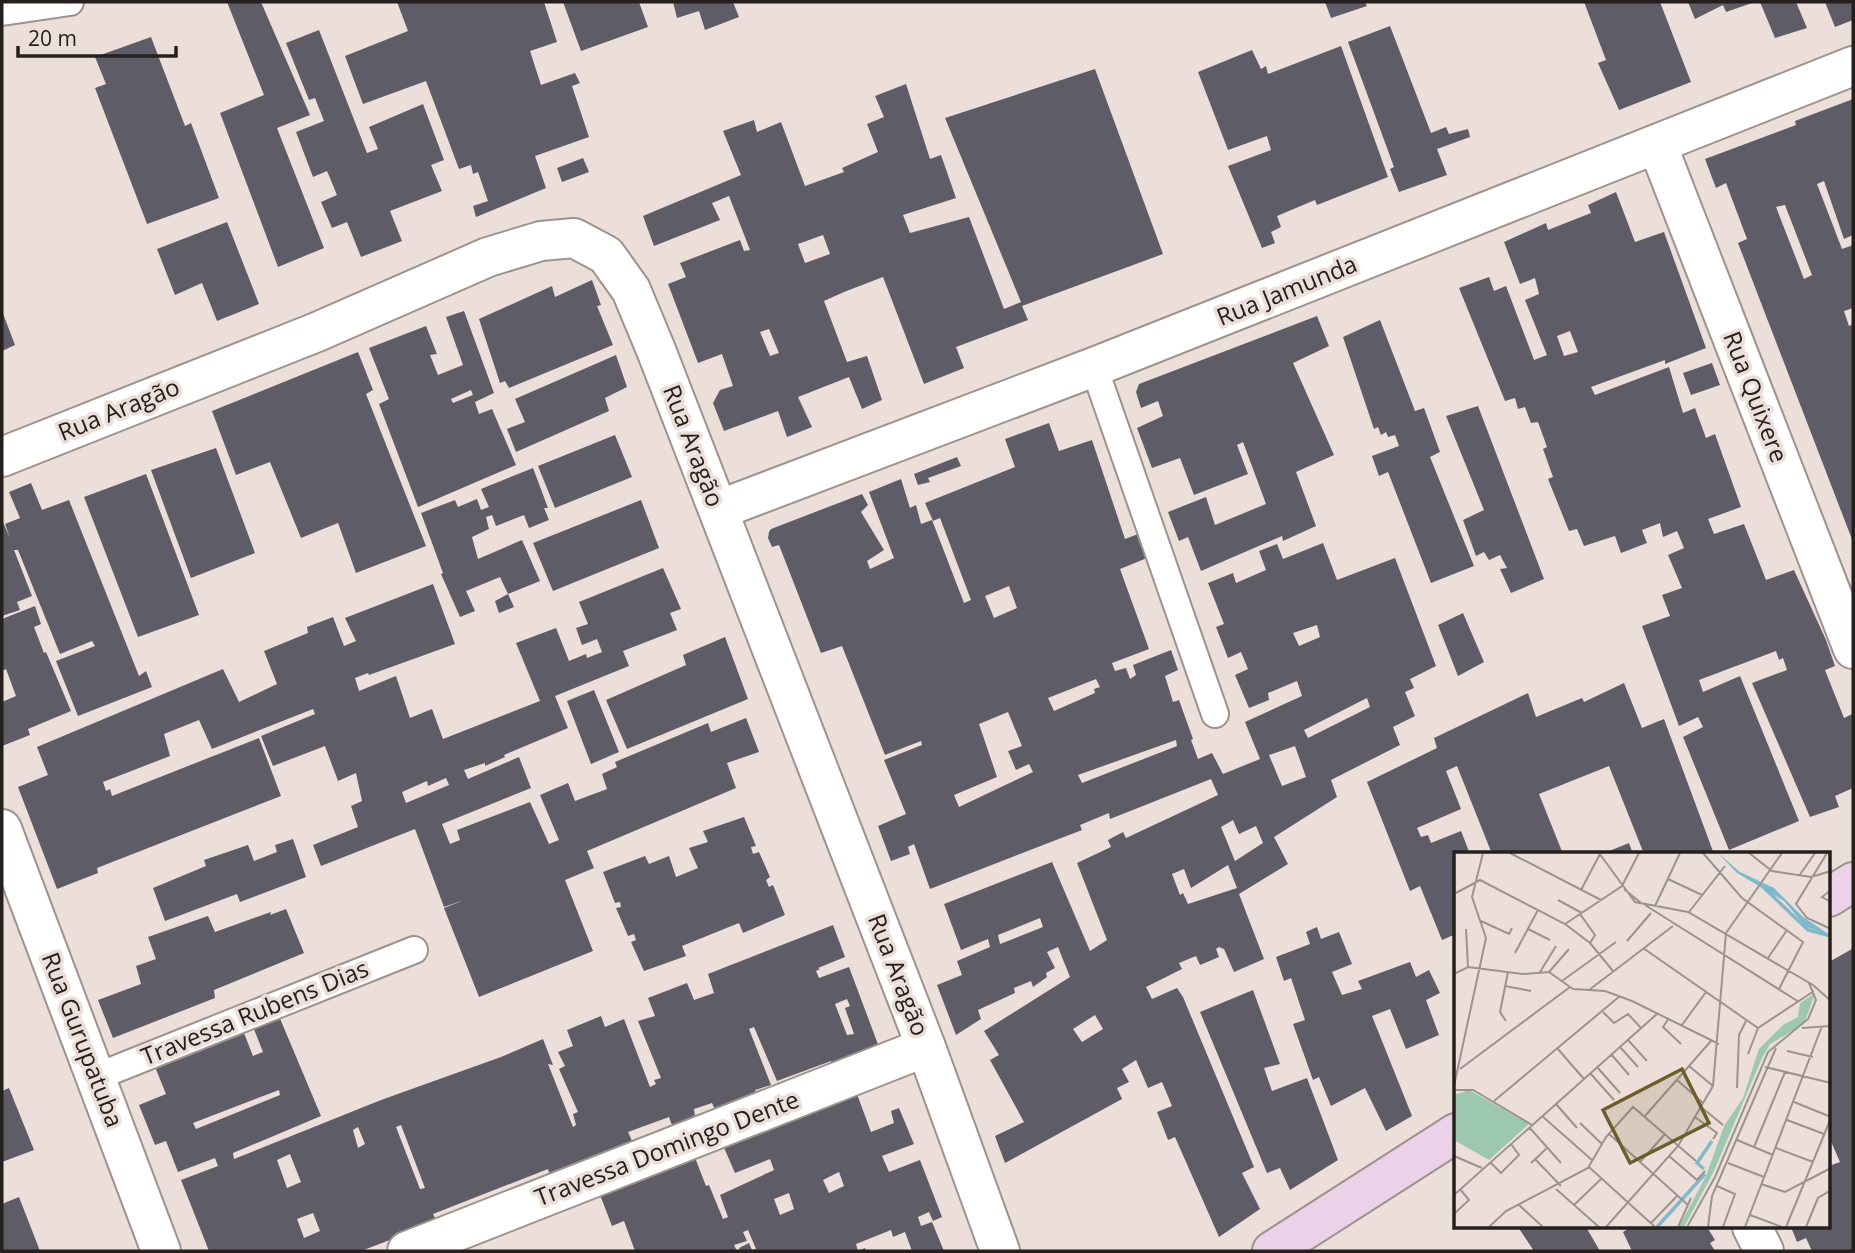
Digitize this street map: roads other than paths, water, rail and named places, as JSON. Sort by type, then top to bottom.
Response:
[{"type":"street","name":"Rua Jamunda","points":[[718,510],[1094,367],[1853,66]]},
{"type":"street","name":"Rua Quixere","points":[[1657,144],[1853,649]]},
{"type":"street","name":"Rua Aragão","points":[[2,457],[317,332],[488,257],[541,241],[574,239],[606,255],[631,290],[656,350],[926,1047],[1000,1251]]},
{"type":"street","name":"Rua Gurupatuba","points":[[2,829],[161,1251]]},
{"type":"street","name":"Travessa Domingo Dente","points":[[407,1251],[926,1047]]},
{"type":"street","points":[[1288,1247],[1454,1134]]},
{"type":"street","points":[[1752,1228],[1764,1251]]},
{"type":"lane","points":[[2,12],[70,2]]},
{"type":"lane","points":[[1094,367],[1215,714]]},
{"type":"lane","name":"Travessa Rubens Dias","points":[[96,1077],[414,950]]}]
